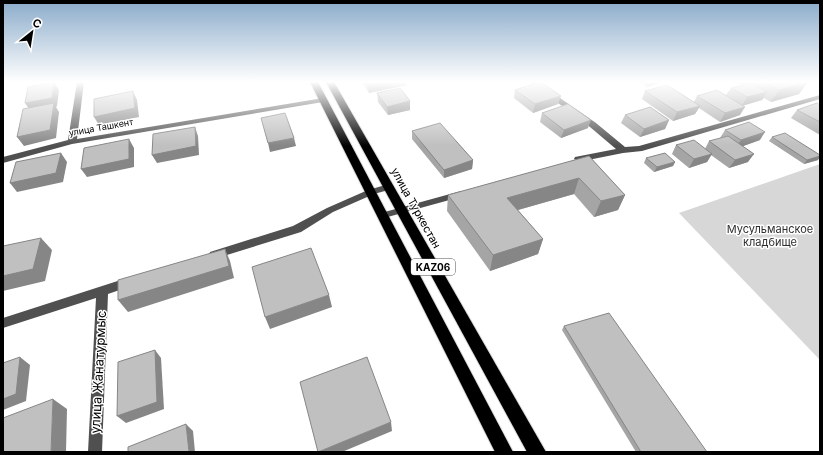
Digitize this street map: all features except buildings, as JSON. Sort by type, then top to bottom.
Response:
[{"type":"highway","name":"KАZ06","points":[[325,103],[372,192],[504,452]]},
{"type":"highway","name":"улица Туркестан","points":[[342,103],[538,452]]},
{"type":"street","points":[[72,142],[77,103]]},
{"type":"street","name":"улица Ташкент","points":[[3,160],[72,142],[304,103]]},
{"type":"street","points":[[563,103],[593,125],[623,150]]},
{"type":"street","points":[[572,161],[623,150],[639,149],[798,103]]},
{"type":"street","points":[[207,258],[296,229],[330,210],[372,192],[389,187]]},
{"type":"street","points":[[384,216],[468,191]]},
{"type":"street","points":[[3,323],[139,279]]},
{"type":"street","name":"улица Жанатурмыс","points":[[95,452],[102,292]]},
{"type":"green space","name":"Мусульманское кладбище","points":[[820,164],[820,360],[679,213]]}]
